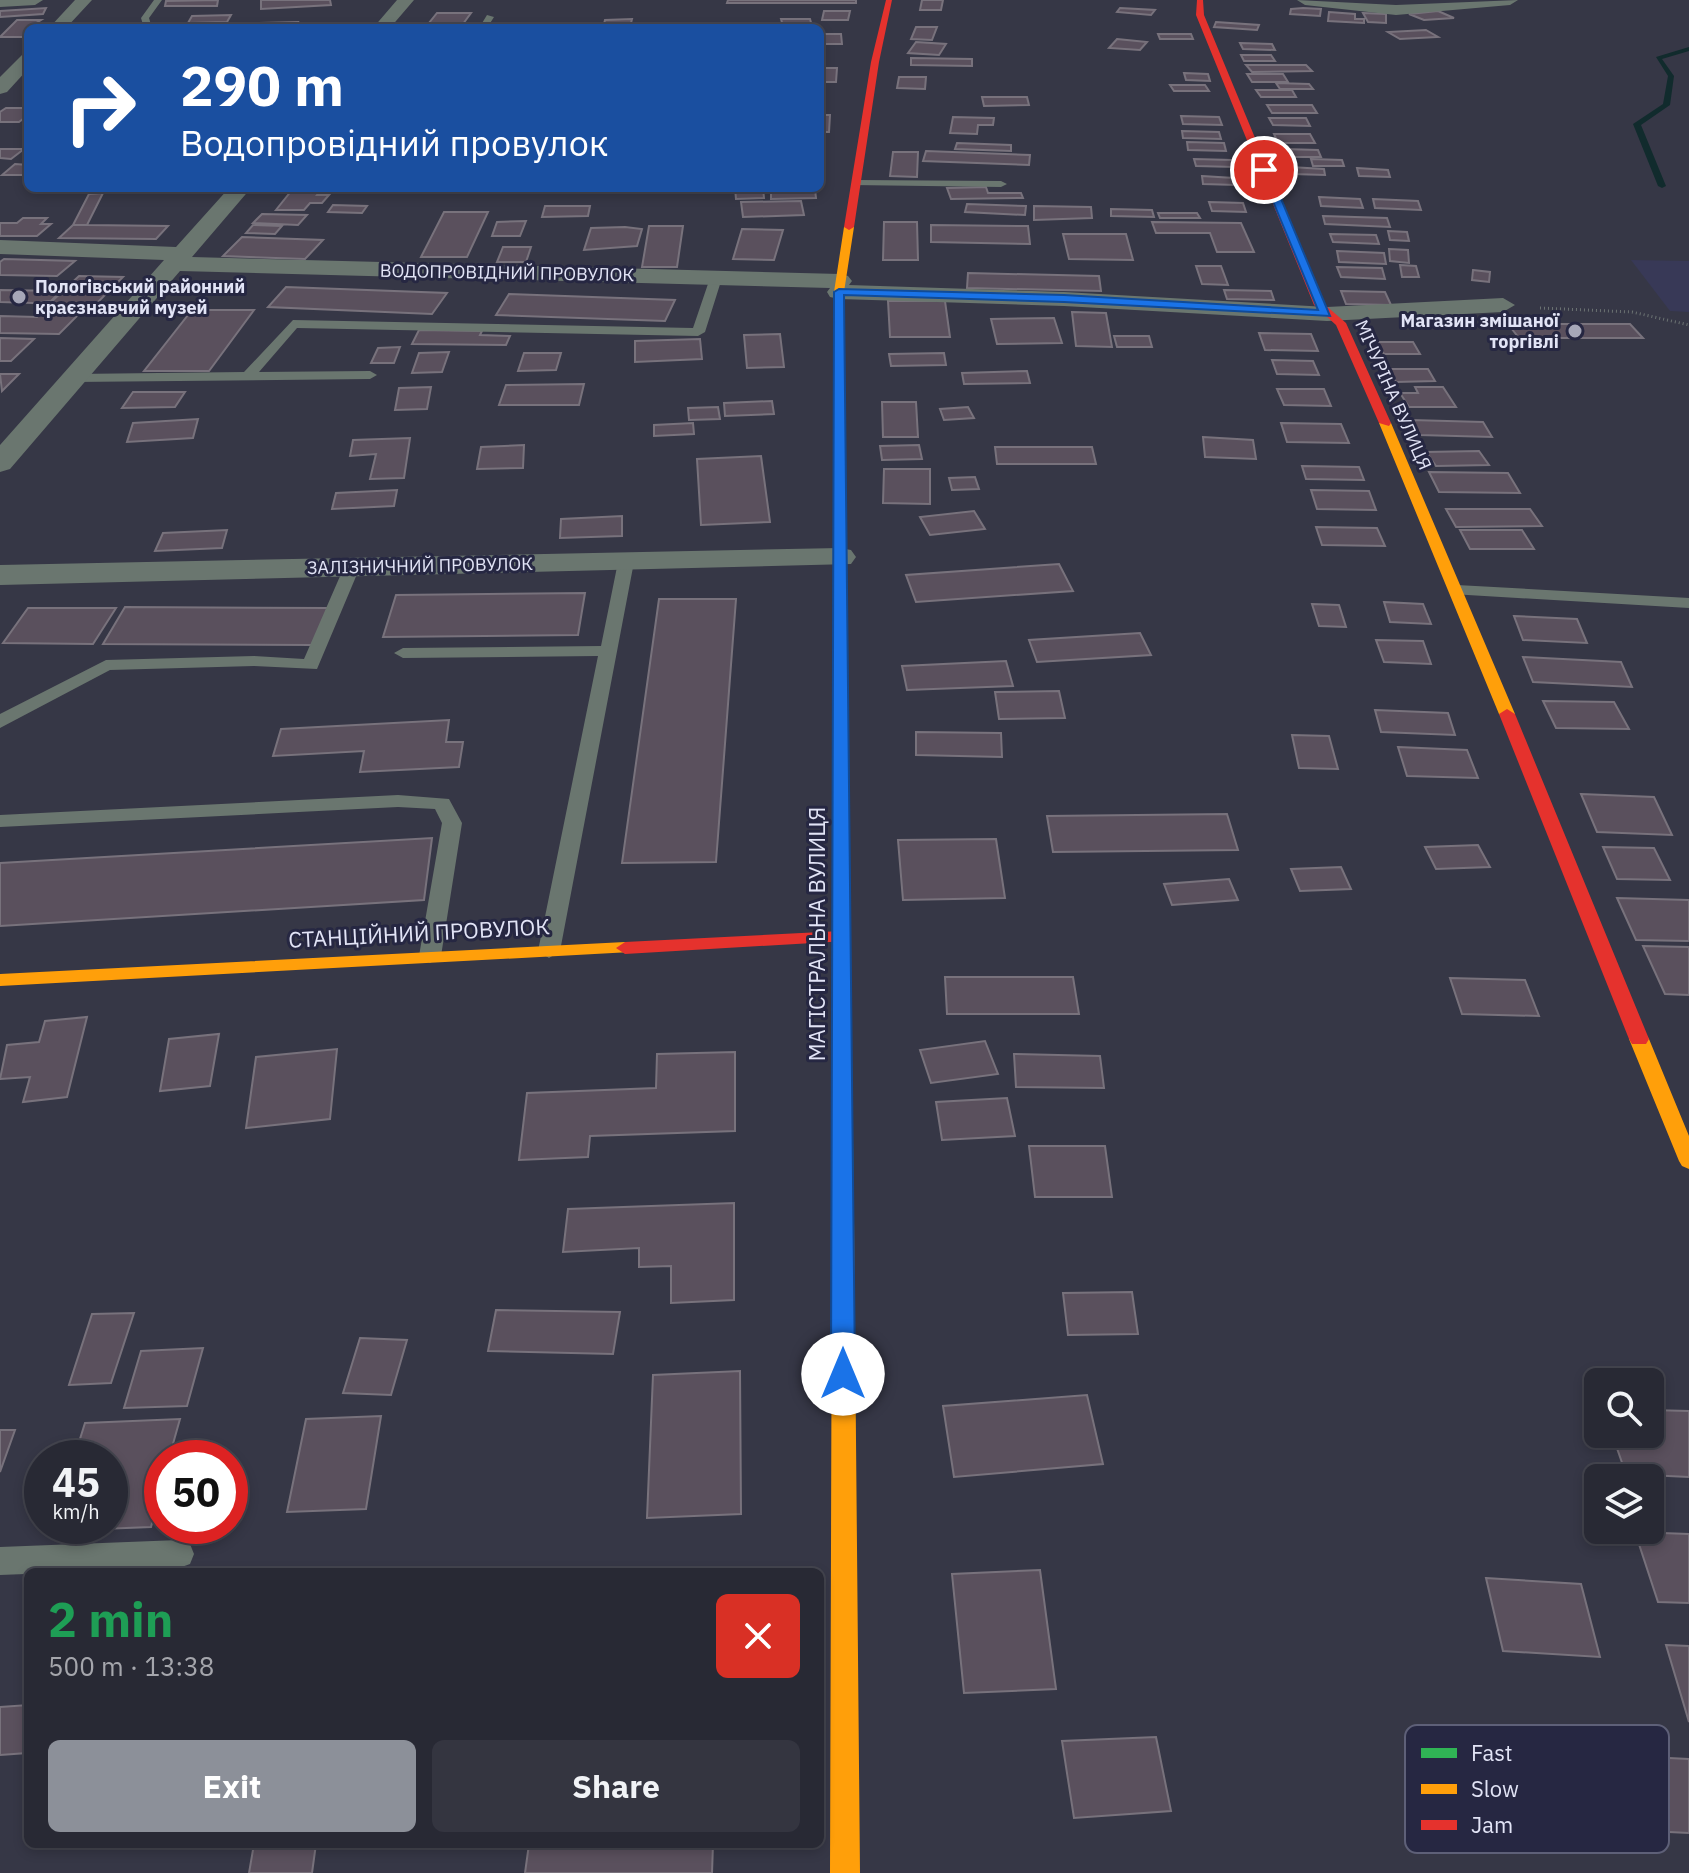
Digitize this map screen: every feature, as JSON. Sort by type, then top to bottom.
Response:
[{"type":"street","points":[[0,2],[35,0]]},
{"type":"street","points":[[61,24],[84,0]]},
{"type":"street","points":[[385,24],[406,0]]},
{"type":"street","name":"МАГІСТРАЛЬНА ВУЛИЦЯ","points":[[845,1873],[840,287],[889,0]]},
{"type":"street","name":"МІЧУРІНА ВУЛИЦЯ","points":[[1200,0],[1200,15],[1319,305],[1341,323],[1457,590],[1689,1161]]},
{"type":"street","points":[[1305,0],[1396,10],[1510,0]]},
{"type":"street","points":[[2,86],[24,63]]},
{"type":"street","points":[[2,86],[24,84]]},
{"type":"street","points":[[0,463],[237,192]]},
{"type":"street","name":"ВОДОПРОВІДНИЙ ПРОВУЛОК","points":[[0,247],[178,259],[716,278],[1327,314],[1503,305]]},
{"type":"street","name":"ЗАЛІЗНИЧНИЙ ПРОВУЛОК","points":[[0,575],[840,557]]},
{"type":"street","name":"СТАНЦІЙНИЙ ПРОВУЛОК","points":[[0,980],[841,937]]},
{"type":"lane","points":[[147,24],[145,18],[158,0]]},
{"type":"lane","points":[[486,24],[490,17]]},
{"type":"lane","points":[[856,183],[1001,184]]},
{"type":"lane","points":[[249,375],[293,324],[698,332],[716,278]]},
{"type":"lane","points":[[74,378],[370,375]]},
{"type":"lane","points":[[549,951],[626,562]]},
{"type":"lane","points":[[0,722],[106,665],[254,661],[311,665],[352,567]]},
{"type":"lane","points":[[1457,590],[1689,603]]},
{"type":"lane","points":[[403,653],[608,651]]},
{"type":"lane","points":[[0,821],[398,801],[442,803],[452,823],[430,956]]},
{"type":"lane","points":[[0,1561],[179,1554]]},
{"type":"path","points":[[1503,305],[1632,312],[1689,325]]},
{"type":"shaded area","points":[[1631,260],[1689,261],[1689,312],[1670,311]]},
{"type":"building","points":[[218,0],[217,6],[165,6],[166,1]]},
{"type":"building","points":[[261,0],[330,0],[331,5],[261,9]]},
{"type":"building","points":[[728,0],[856,0],[856,3],[727,3]]},
{"type":"building","points":[[922,0],[943,0],[941,10],[920,10]]},
{"type":"building","points":[[46,8],[43,14],[0,17],[0,11]]},
{"type":"building","points":[[1120,8],[1155,10],[1151,15],[1117,12]]},
{"type":"building","points":[[1291,9],[1321,9],[1320,16],[1290,14]]},
{"type":"building","points":[[824,11],[850,11],[848,20],[822,20]]},
{"type":"building","points":[[1438,11],[1454,18],[1424,20],[1409,14]]},
{"type":"building","points":[[1329,12],[1355,14],[1355,19],[1364,19],[1364,23],[1328,21]]},
{"type":"building","points":[[437,13],[471,13],[463,24],[428,24]]},
{"type":"building","points":[[1363,13],[1386,14],[1386,23],[1368,22]]},
{"type":"building","points":[[231,15],[227,22],[188,23],[192,16]]},
{"type":"building","points":[[632,19],[631,24],[604,24],[605,20]]},
{"type":"building","points":[[781,19],[810,19],[811,24],[782,24]]},
{"type":"building","points":[[17,20],[41,20],[34,24],[24,24],[24,37],[0,37]]},
{"type":"building","points":[[298,22],[297,24],[260,23]]},
{"type":"building","points":[[1216,22],[1259,25],[1257,30],[1214,27]]},
{"type":"building","points":[[916,27],[937,27],[932,40],[911,39]]},
{"type":"building","points":[[1426,30],[1438,37],[1400,39],[1388,32]]},
{"type":"building","points":[[824,34],[841,34],[842,44],[824,44]]},
{"type":"building","points":[[1158,34],[1191,34],[1193,39],[1160,39]]},
{"type":"building","points":[[1117,39],[1147,42],[1140,50],[1109,48]]},
{"type":"building","points":[[916,42],[946,44],[939,55],[908,53]]},
{"type":"building","points":[[1240,43],[1272,44],[1275,50],[1243,49]]},
{"type":"building","points":[[1241,55],[1271,55],[1275,61],[1244,61]]},
{"type":"building","points":[[911,58],[972,59],[972,66],[911,65]]},
{"type":"building","points":[[1246,65],[1306,65],[1312,71],[1252,72]]},
{"type":"building","points":[[824,68],[837,68],[836,82],[824,82]]},
{"type":"building","points":[[1184,73],[1208,74],[1210,81],[1186,80]]},
{"type":"building","points":[[1247,74],[1283,74],[1288,82],[1252,82]]},
{"type":"building","points":[[899,77],[926,77],[925,89],[897,88]]},
{"type":"building","points":[[1276,83],[1309,84],[1313,89],[1280,89]]},
{"type":"building","points":[[1170,85],[1205,85],[1209,91],[1174,91]]},
{"type":"building","points":[[1256,90],[1292,90],[1296,97],[1261,97]]},
{"type":"building","points":[[982,97],[1027,97],[1029,105],[984,106]]},
{"type":"building","points":[[1267,105],[1312,105],[1317,113],[1272,113]]},
{"type":"building","points":[[6,108],[24,108],[24,118],[19,122],[0,122],[0,112]]},
{"type":"building","points":[[824,115],[830,115],[829,132],[824,132]]},
{"type":"building","points":[[1181,116],[1219,117],[1222,125],[1183,124]]},
{"type":"building","points":[[953,117],[994,118],[993,125],[978,125],[977,134],[950,133]]},
{"type":"building","points":[[1269,118],[1306,118],[1310,126],[1273,125]]},
{"type":"building","points":[[1182,131],[1219,132],[1221,139],[1183,138]]},
{"type":"building","points":[[1274,134],[1310,134],[1315,143],[1278,143]]},
{"type":"building","points":[[1187,142],[1224,143],[1226,151],[1188,150]]},
{"type":"building","points":[[957,143],[1011,145],[1011,151],[955,149]]},
{"type":"building","points":[[0,149],[24,149],[11,159],[0,158]]},
{"type":"building","points":[[1284,149],[1318,150],[1321,157],[1287,157]]},
{"type":"building","points":[[926,151],[1030,155],[1029,165],[923,161]]},
{"type":"building","points":[[893,152],[918,152],[917,177],[890,176]]},
{"type":"building","points":[[1194,159],[1232,160],[1235,167],[1196,166]]},
{"type":"building","points":[[1311,159],[1342,160],[1344,166],[1313,166]]},
{"type":"building","points":[[15,164],[24,165],[24,175],[2,175]]},
{"type":"building","points":[[1290,167],[1324,169],[1325,175],[1292,174]]},
{"type":"building","points":[[1357,168],[1388,170],[1390,177],[1359,176]]},
{"type":"building","points":[[1202,176],[1234,178],[1236,185],[1203,184]]},
{"type":"building","points":[[986,187],[988,193],[1021,193],[1023,198],[951,199],[947,188]]},
{"type":"building","points":[[290,192],[329,195],[322,203],[310,203],[304,210],[276,210]]},
{"type":"building","points":[[735,192],[763,192],[764,198],[736,199]]},
{"type":"building","points":[[771,192],[815,192],[816,198],[771,199]]},
{"type":"building","points":[[103,193],[87,225],[73,225],[89,194]]},
{"type":"building","points":[[1319,197],[1360,199],[1363,208],[1321,206]]},
{"type":"building","points":[[1373,199],[1418,201],[1421,210],[1375,208]]},
{"type":"building","points":[[801,201],[804,215],[743,217],[741,202]]},
{"type":"building","points":[[1209,202],[1243,203],[1246,212],[1212,211]]},
{"type":"building","points":[[967,204],[1026,206],[1025,215],[965,212]]},
{"type":"building","points":[[333,205],[367,206],[362,213],[328,212]]},
{"type":"building","points":[[545,206],[590,206],[588,216],[542,217]]},
{"type":"building","points":[[1034,206],[1091,207],[1092,218],[1034,220]]},
{"type":"building","points":[[1111,209],[1152,210],[1154,217],[1111,216]]},
{"type":"building","points":[[444,212],[488,212],[467,257],[421,257]]},
{"type":"building","points":[[1158,213],[1197,213],[1200,218],[1160,218]]},
{"type":"building","points":[[262,214],[307,215],[298,225],[253,223]]},
{"type":"building","points":[[1323,216],[1387,218],[1390,227],[1325,224]]},
{"type":"building","points":[[23,218],[47,218],[41,224],[51,224],[37,236],[0,236],[0,223],[17,223]]},
{"type":"building","points":[[526,221],[520,236],[492,236],[497,222]]},
{"type":"building","points":[[884,222],[917,222],[918,260],[883,260]]},
{"type":"building","points":[[1152,222],[1241,223],[1254,252],[1217,252],[1210,233],[1156,233]]},
{"type":"building","points":[[73,225],[168,226],[156,239],[59,238]]},
{"type":"building","points":[[253,225],[282,226],[275,234],[246,233]]},
{"type":"building","points":[[931,225],[1028,226],[1030,244],[931,242]]},
{"type":"building","points":[[649,226],[683,226],[677,267],[642,267]]},
{"type":"building","points":[[591,228],[642,229],[637,246],[584,250]]},
{"type":"building","points":[[742,229],[783,230],[774,260],[733,259]]},
{"type":"building","points":[[1388,231],[1407,232],[1409,241],[1390,240]]},
{"type":"building","points":[[1063,234],[1126,234],[1133,260],[1069,259]]},
{"type":"building","points":[[1330,234],[1376,235],[1379,244],[1333,242]]},
{"type":"building","points":[[242,237],[323,240],[305,259],[223,256]]},
{"type":"building","points":[[503,247],[531,247],[526,262],[497,262]]},
{"type":"building","points":[[1389,249],[1408,250],[1409,263],[1390,261]]},
{"type":"building","points":[[1337,251],[1384,253],[1386,264],[1339,262]]},
{"type":"building","points":[[4,259],[75,261],[57,276],[0,275],[0,262]]},
{"type":"building","points":[[1400,265],[1416,266],[1419,277],[1402,277]]},
{"type":"building","points":[[1196,266],[1221,266],[1228,285],[1202,284]]},
{"type":"building","points":[[1337,267],[1382,268],[1385,279],[1341,277]]},
{"type":"building","points":[[1473,270],[1490,272],[1489,282],[1472,280]]},
{"type":"building","points":[[968,273],[1099,276],[1101,291],[967,288]]},
{"type":"building","points":[[79,276],[123,277],[95,305],[49,304]]},
{"type":"building","points":[[286,287],[447,293],[432,314],[268,307]]},
{"type":"building","points":[[0,290],[61,291],[51,301],[33,303],[0,302]]},
{"type":"building","points":[[1224,290],[1271,291],[1274,300],[1227,299]]},
{"type":"building","points":[[1341,291],[1385,292],[1391,305],[1346,304]]},
{"type":"building","points":[[509,294],[675,300],[665,321],[496,315]]},
{"type":"building","points":[[888,301],[945,301],[950,337],[890,337]]},
{"type":"building","points":[[192,310],[254,310],[209,371],[144,371]]},
{"type":"building","points":[[42,311],[81,312],[59,334],[0,333],[0,316],[37,317]]},
{"type":"building","points":[[1072,312],[1106,313],[1112,347],[1076,346]]},
{"type":"building","points":[[1054,318],[1062,343],[997,344],[991,319]]},
{"type":"building","name":"Магазин змішаної торгівлі","points":[[1508,324],[1630,324],[1643,338],[1519,338]]},
{"type":"building","points":[[419,330],[482,331],[480,335],[510,336],[506,345],[412,344]]},
{"type":"building","points":[[1259,333],[1311,334],[1318,351],[1265,350]]},
{"type":"building","points":[[780,334],[784,367],[747,368],[744,335]]},
{"type":"building","points":[[1114,336],[1149,336],[1152,347],[1117,347]]},
{"type":"building","points":[[0,338],[34,339],[11,361],[0,361]]},
{"type":"building","points":[[700,339],[702,359],[635,362],[635,341]]},
{"type":"building","points":[[1377,342],[1413,342],[1420,354],[1384,354]]},
{"type":"building","points":[[400,347],[394,363],[371,363],[378,348]]},
{"type":"building","points":[[449,352],[442,372],[412,373],[419,353]]},
{"type":"building","points":[[524,353],[561,353],[556,370],[518,371]]},
{"type":"building","points":[[944,353],[946,365],[891,366],[889,354]]},
{"type":"building","points":[[1272,360],[1313,361],[1319,375],[1277,374]]},
{"type":"building","points":[[1389,369],[1428,369],[1435,381],[1396,382]]},
{"type":"building","points":[[1027,371],[1030,383],[964,384],[962,373]]},
{"type":"building","points":[[0,374],[19,374],[2,391]]},
{"type":"building","points":[[584,384],[579,405],[499,405],[506,385]]},
{"type":"building","points":[[431,387],[427,409],[395,410],[399,388]]},
{"type":"building","points":[[1415,387],[1443,387],[1456,407],[1409,407],[1400,393],[1418,393]]},
{"type":"building","points":[[1277,389],[1324,389],[1331,406],[1284,405]]},
{"type":"building","points":[[133,392],[185,392],[175,407],[122,408]]},
{"type":"building","points":[[772,401],[774,414],[725,416],[724,403]]},
{"type":"building","points":[[882,402],[916,402],[918,437],[883,437]]},
{"type":"building","points":[[718,407],[720,419],[689,420],[688,408]]},
{"type":"building","points":[[968,407],[974,418],[944,420],[940,409]]},
{"type":"building","points":[[198,419],[193,438],[127,442],[133,423]]},
{"type":"building","points":[[1411,420],[1483,422],[1492,437],[1419,435]]},
{"type":"building","points":[[693,423],[694,434],[654,436],[654,425]]},
{"type":"building","points":[[1281,423],[1341,424],[1349,443],[1287,442]]},
{"type":"building","points":[[1203,437],[1253,440],[1256,459],[1205,457]]},
{"type":"building","points":[[410,438],[404,478],[370,479],[376,454],[350,456],[353,440]]},
{"type":"building","points":[[524,445],[523,468],[477,469],[481,447]]},
{"type":"building","points":[[919,445],[922,459],[882,460],[880,446]]},
{"type":"building","points":[[995,447],[1092,447],[1096,464],[997,464]]},
{"type":"building","points":[[1479,451],[1489,465],[1436,466],[1426,452]]},
{"type":"building","points":[[761,456],[770,522],[701,525],[697,459]]},
{"type":"building","points":[[1302,466],[1359,467],[1364,480],[1306,479]]},
{"type":"building","points":[[884,469],[930,469],[930,504],[883,503]]},
{"type":"building","points":[[1429,472],[1508,473],[1520,493],[1439,492]]},
{"type":"building","points":[[975,477],[979,489],[952,490],[949,478]]},
{"type":"building","points":[[397,490],[394,506],[332,509],[336,493]]},
{"type":"building","points":[[1311,490],[1369,491],[1376,510],[1317,509]]},
{"type":"building","points":[[1446,509],[1530,509],[1542,526],[1456,527]]},
{"type":"building","points":[[974,511],[985,529],[930,535],[920,517]]},
{"type":"building","points":[[622,516],[622,536],[560,538],[561,519]]},
{"type":"building","points":[[1316,527],[1377,528],[1385,546],[1322,545]]},
{"type":"building","points":[[227,530],[222,548],[155,551],[163,533]]},
{"type":"building","points":[[1460,530],[1522,530],[1534,549],[1470,549]]},
{"type":"building","points":[[1059,564],[1073,591],[916,602],[906,575]]},
{"type":"building","points":[[585,593],[578,635],[383,637],[396,595]]},
{"type":"building","points":[[659,599],[736,599],[716,862],[622,863]]},
{"type":"building","points":[[1384,602],[1423,604],[1431,624],[1390,622]]},
{"type":"building","points":[[1312,604],[1339,605],[1346,627],[1319,626]]},
{"type":"building","points":[[125,607],[328,608],[312,645],[103,644]]},
{"type":"building","points":[[28,608],[116,608],[93,644],[3,643]]},
{"type":"building","points":[[1514,616],[1577,619],[1587,643],[1523,640]]},
{"type":"building","points":[[1140,633],[1151,655],[1037,662],[1029,640]]},
{"type":"building","points":[[1376,640],[1423,641],[1431,664],[1384,662]]},
{"type":"building","points":[[1523,657],[1621,662],[1632,687],[1533,682]]},
{"type":"building","points":[[1006,661],[1013,686],[907,690],[902,666]]},
{"type":"building","points":[[1059,691],[1065,718],[999,719],[995,692]]},
{"type":"building","points":[[1543,701],[1614,702],[1629,729],[1556,728]]},
{"type":"building","points":[[1375,710],[1448,713],[1455,735],[1381,732]]},
{"type":"building","points":[[449,720],[446,742],[463,742],[459,767],[360,772],[364,751],[273,756],[281,729]]},
{"type":"building","points":[[916,732],[1001,733],[1002,757],[916,755]]},
{"type":"building","points":[[1292,735],[1329,736],[1338,769],[1299,768]]},
{"type":"building","points":[[1398,747],[1467,750],[1478,778],[1407,776]]},
{"type":"building","points":[[1581,794],[1654,797],[1672,835],[1597,832]]},
{"type":"building","points":[[1227,814],[1238,850],[1053,852],[1047,816]]},
{"type":"building","points":[[432,838],[424,900],[0,926],[0,863]]},
{"type":"building","points":[[996,839],[1005,898],[903,900],[898,840]]},
{"type":"building","points":[[1478,845],[1490,867],[1436,869],[1425,847]]},
{"type":"building","points":[[1603,847],[1654,848],[1670,880],[1617,879]]},
{"type":"building","points":[[1341,867],[1351,889],[1300,891],[1291,869]]},
{"type":"building","points":[[1229,879],[1238,900],[1172,905],[1164,884]]},
{"type":"building","points":[[1617,898],[1689,900],[1689,941],[1636,940]]},
{"type":"building","points":[[1643,946],[1689,947],[1689,995],[1665,994]]},
{"type":"building","points":[[945,977],[1073,977],[1079,1014],[947,1014]]},
{"type":"building","points":[[1450,978],[1525,980],[1539,1016],[1462,1014]]},
{"type":"building","points":[[87,1017],[67,1097],[23,1102],[30,1077],[0,1079],[7,1045],[39,1042],[45,1021]]},
{"type":"building","points":[[219,1034],[210,1086],[160,1091],[169,1039]]},
{"type":"building","points":[[985,1041],[998,1074],[931,1083],[920,1050]]},
{"type":"building","points":[[337,1049],[330,1119],[246,1128],[256,1057]]},
{"type":"building","points":[[735,1052],[735,1131],[590,1136],[588,1157],[519,1160],[527,1093],[656,1088],[657,1054]]},
{"type":"building","points":[[1014,1054],[1100,1056],[1104,1088],[1016,1087]]},
{"type":"building","points":[[1007,1098],[1015,1136],[942,1140],[936,1102]]},
{"type":"building","points":[[1029,1146],[1105,1146],[1112,1197],[1035,1197]]},
{"type":"building","points":[[734,1203],[734,1300],[671,1303],[671,1266],[639,1267],[639,1248],[563,1252],[568,1209]]},
{"type":"building","points":[[1132,1292],[1138,1334],[1068,1335],[1063,1293]]},
{"type":"building","points":[[496,1310],[620,1312],[613,1354],[488,1351]]},
{"type":"building","points":[[134,1313],[111,1383],[69,1385],[92,1314]]},
{"type":"building","points":[[360,1338],[407,1340],[391,1395],[343,1393]]},
{"type":"building","points":[[203,1348],[187,1406],[124,1408],[141,1351]]},
{"type":"building","points":[[740,1371],[741,1514],[647,1518],[653,1375]]},
{"type":"building","points":[[1087,1395],[1103,1464],[954,1477],[943,1406]]},
{"type":"building","points":[[1664,1410],[1689,1411],[1689,1477],[1664,1476],[1664,1464],[1622,1464],[1617,1448],[1664,1448]]},
{"type":"building","points":[[381,1416],[366,1509],[287,1512],[306,1419]]},
{"type":"building","points":[[180,1419],[174,1440],[144,1440],[144,1527],[128,1528],[128,1440],[80,1440],[85,1423]]},
{"type":"building","points":[[0,1430],[15,1430],[0,1472]]},
{"type":"building","points":[[1664,1533],[1689,1534],[1689,1603],[1658,1602],[1639,1544],[1664,1544]]},
{"type":"building","points":[[1040,1570],[1056,1689],[964,1693],[952,1574]]},
{"type":"building","points":[[1486,1578],[1581,1584],[1600,1657],[1503,1651]]},
{"type":"building","points":[[1666,1645],[1689,1646],[1689,1722]]},
{"type":"building","points":[[24,1705],[24,1753],[0,1755],[0,1707]]},
{"type":"building","points":[[1156,1737],[1171,1811],[1074,1818],[1062,1741]]},
{"type":"building","points":[[1669,1758],[1689,1759],[1689,1833],[1669,1832]]},
{"type":"building","points":[[253,1848],[315,1848],[312,1873],[249,1873]]},
{"type":"building","points":[[528,1848],[713,1848],[712,1873],[525,1873]]},
{"type":"waterway","points":[[1662,186],[1637,124],[1666,105],[1671,76],[1658,58],[1689,49]]},
{"type":"traffic: fast","points":[[841,823],[843,1221]]},
{"type":"traffic: slow","points":[[841,823],[839,292],[849,227]]},
{"type":"traffic: slow","points":[[1385,423],[1507,714]]},
{"type":"traffic: slow","points":[[0,980],[625,948]]},
{"type":"traffic: slow","points":[[1639,1039],[1689,1161]]},
{"type":"traffic: slow","points":[[843,1221],[845,1873]]},
{"type":"traffic: jam","points":[[849,227],[875,62],[889,0]]},
{"type":"traffic: jam","points":[[1200,0],[1200,15],[1319,305],[1341,323],[1385,423]]},
{"type":"traffic: jam","points":[[1507,714],[1639,1039]]},
{"type":"traffic: jam","points":[[625,948],[841,937]]},
{"type":"place","name":"Пологівський районний краєзнавчий музей","points":[[19,297]]},
{"type":"place","name":"Магазин змішаної торгівлі","points":[[1575,331]]},
{"type":"route","points":[[843,1374],[839,292],[1064,299],[1327,314],[1319,305],[1264,170]]}]
